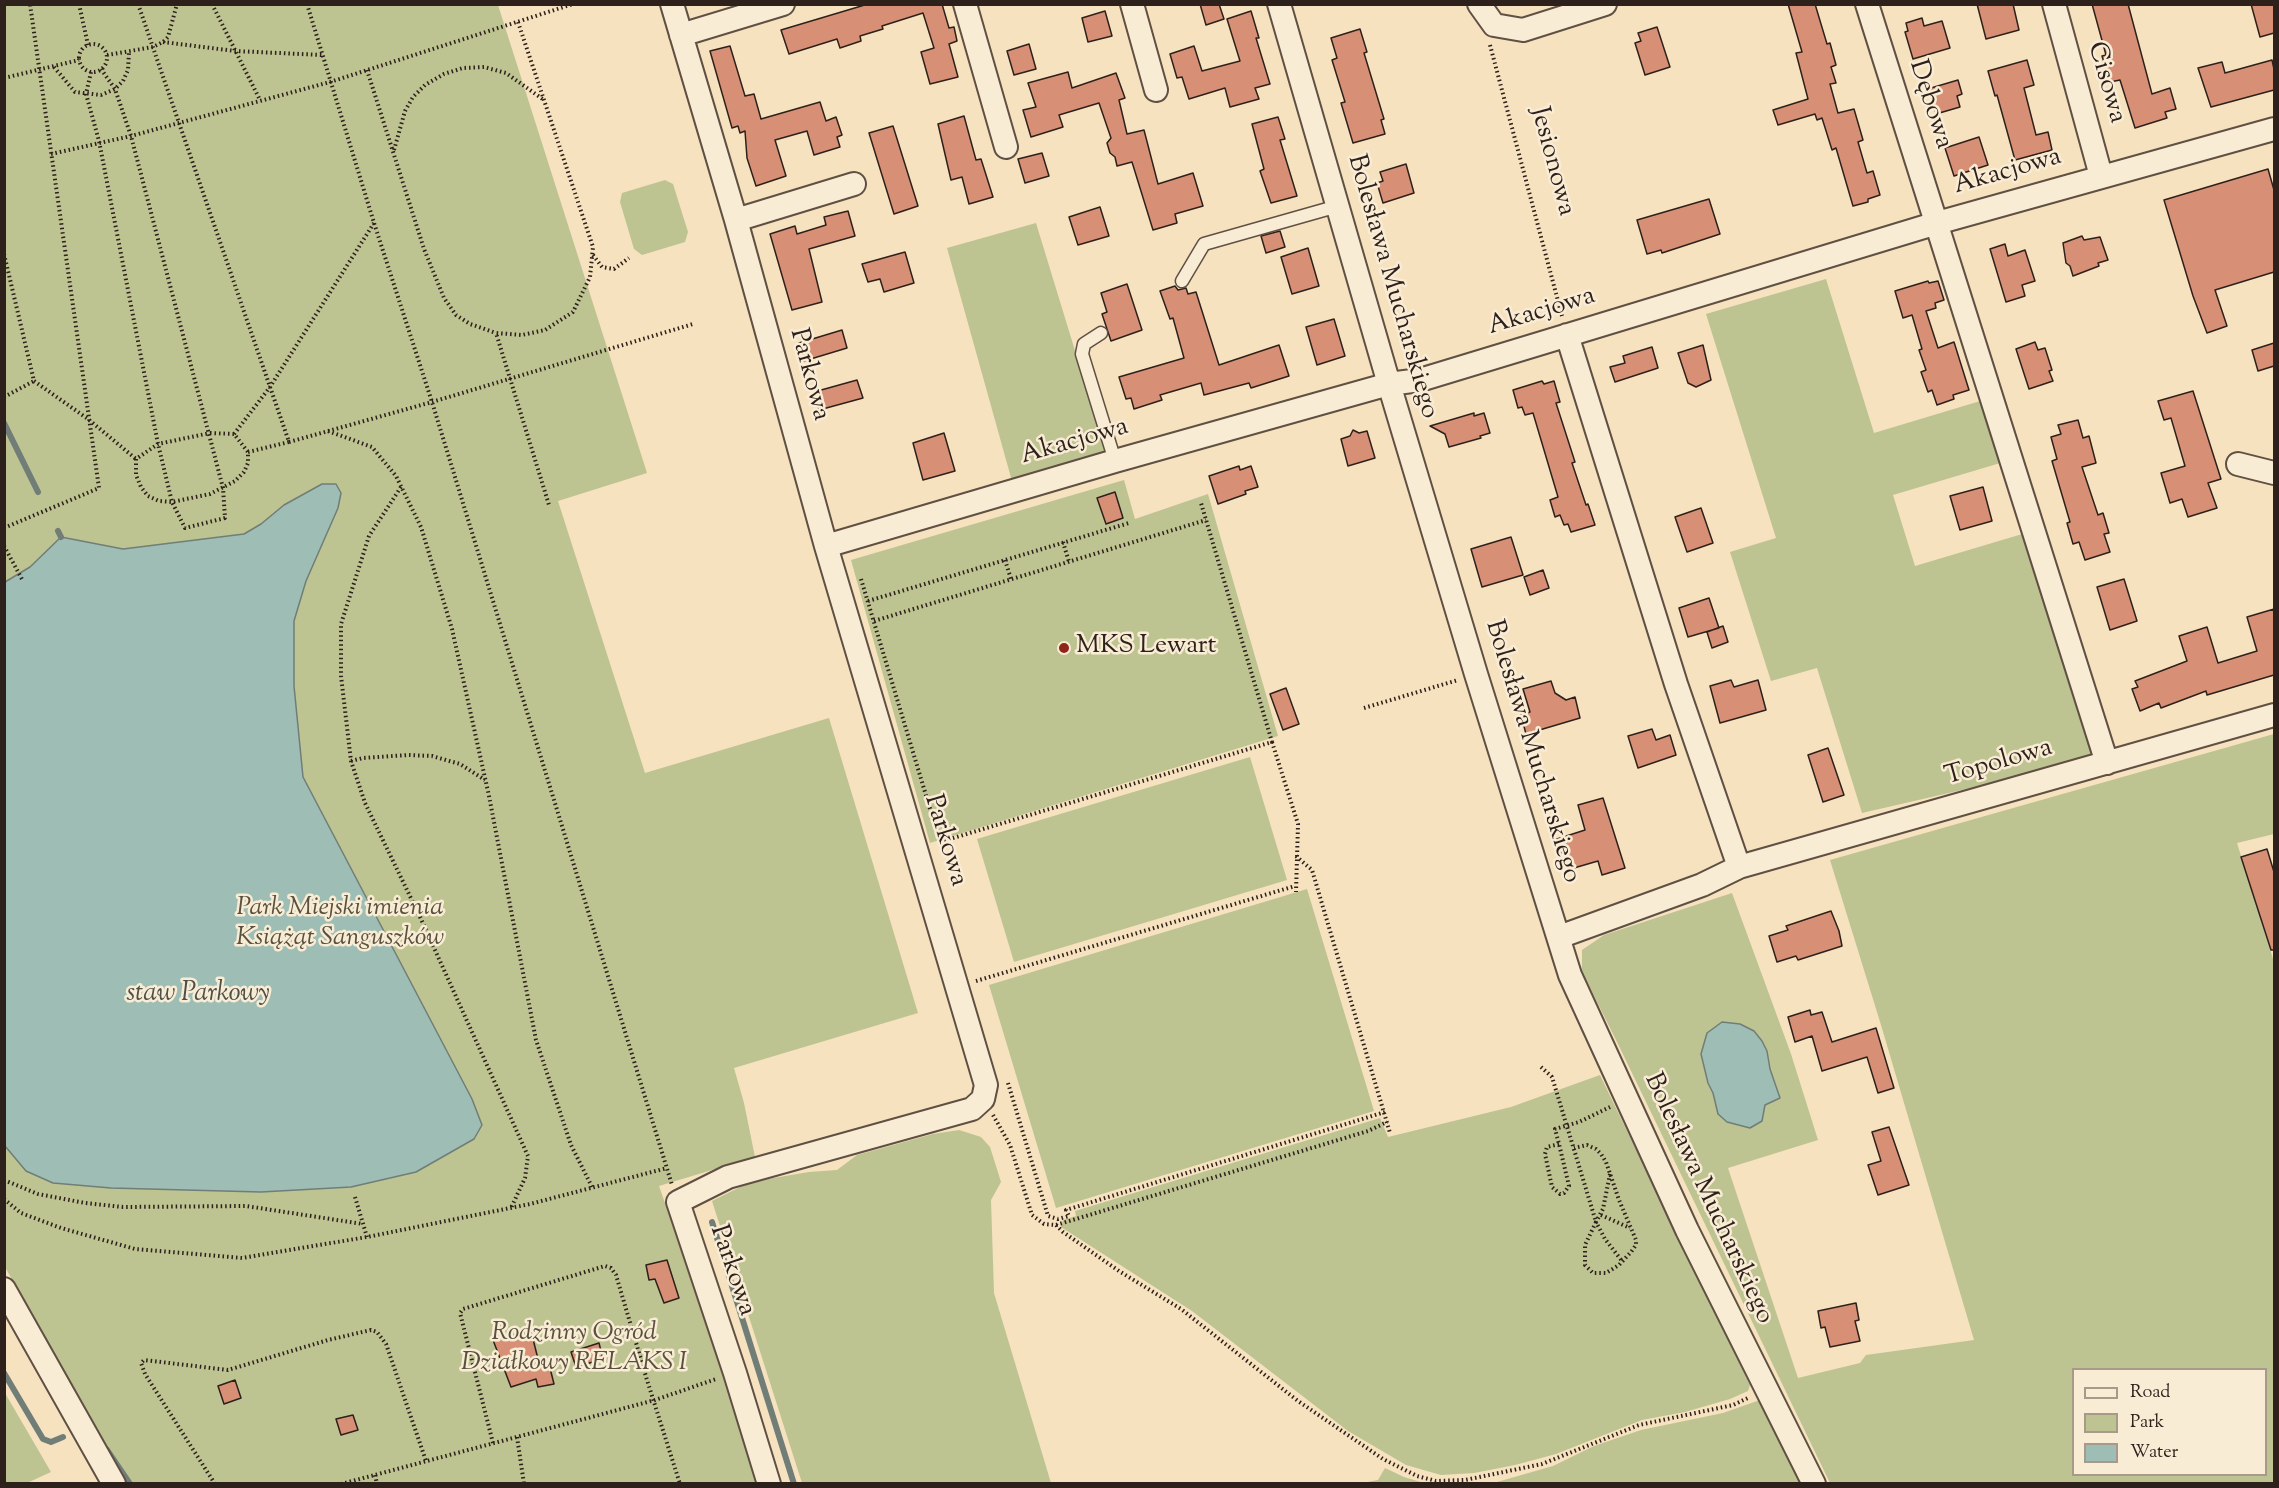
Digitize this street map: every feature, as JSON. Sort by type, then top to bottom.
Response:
[{"type":"street","name":"Parkowa","points":[[672,4],[736,220],[826,546],[986,1078],[982,1095],[972,1109],[728,1177],[678,1202],[769,1484]]},
{"type":"street","points":[[681,35],[783,4]]},
{"type":"street","points":[[965,4],[1006,147]]},
{"type":"street","points":[[1132,4],[1156,90]]},
{"type":"street","name":"Bolesława Mucharskiego","points":[[1279,4],[1476,675],[1570,975],[1687,1230],[1814,1484]]},
{"type":"street","points":[[1480,7],[1494,25],[1523,30],[1605,4]]},
{"type":"street","name":"Dębowa","points":[[1868,4],[2107,762]]},
{"type":"street","name":"Cisowa","points":[[2054,4],[2101,176]]},
{"type":"street","name":"Akacjowa","points":[[826,546],[1115,460],[1389,384],[1420,381],[1567,334],[1937,223],[2274,129]]},
{"type":"street","points":[[736,220],[854,184]]},
{"type":"street","points":[[1567,334],[1676,684],[1739,867]]},
{"type":"street","points":[[2238,464],[2274,473]]},
{"type":"street","name":"Topolowa","points":[[1559,937],[1702,885],[1739,867],[2274,715]]},
{"type":"street","points":[[4,1289],[114,1484]]},
{"type":"lane","points":[[1182,281],[1204,244],[1338,206]]},
{"type":"lane","points":[[1101,333],[1084,344],[1082,354],[1115,460]]},
{"type":"path","points":[[4,528],[99,488],[30,4]]},
{"type":"path","points":[[79,4],[88,45]]},
{"type":"path","points":[[138,4],[289,442]]},
{"type":"path","points":[[107,55],[129,52],[163,42],[168,38],[177,4]]},
{"type":"path","points":[[212,4],[260,100]]},
{"type":"path","points":[[307,4],[678,1202]]},
{"type":"path","points":[[51,154],[100,144],[330,82],[573,4]]},
{"type":"path","points":[[368,70],[424,249],[444,298],[456,315],[470,324],[496,333],[522,335],[545,330],[573,312],[590,277],[593,247],[518,22]]},
{"type":"path","points":[[163,42],[235,51],[322,55]]},
{"type":"path","name":"Jesionowa","points":[[1490,43],[1567,334]]},
{"type":"path","points":[[88,45],[98,45],[107,55],[101,69],[91,72],[83,68],[79,60],[81,51],[88,45]]},
{"type":"path","points":[[54,67],[75,92],[101,95],[115,89],[123,81],[128,70],[129,52]]},
{"type":"path","points":[[4,78],[79,60]]},
{"type":"path","points":[[393,152],[405,111],[413,97],[425,85],[444,74],[463,68],[484,67],[506,73],[544,101]]},
{"type":"path","points":[[91,72],[86,94],[100,144],[158,444],[172,502],[185,528],[225,518],[223,488],[210,433],[131,136],[115,89],[101,69]]},
{"type":"path","points":[[234,434],[270,387],[374,223]]},
{"type":"path","points":[[4,254],[34,381],[88,419],[136,459]]},
{"type":"path","points":[[593,255],[602,267],[614,269],[629,258]]},
{"type":"path","points":[[248,452],[432,402],[693,324]]},
{"type":"path","points":[[496,333],[549,505]]},
{"type":"path","points":[[4,397],[34,381]]},
{"type":"path","points":[[328,431],[372,447],[396,476],[421,527],[452,629],[486,780],[536,1040],[571,1145],[593,1188]]},
{"type":"path","points":[[210,433],[234,434],[248,452],[248,463],[244,472],[235,481],[210,494],[172,502],[159,501],[148,496],[141,488],[136,475],[136,459],[158,444],[210,433]]},
{"type":"path","points":[[401,486],[369,536],[341,624],[340,676],[351,761],[364,803],[426,930],[528,1156],[525,1178],[512,1208]]},
{"type":"path","points":[[1201,503],[1298,824],[1296,892]]},
{"type":"path","points":[[874,621],[1206,520]]},
{"type":"path","points":[[868,601],[1130,523]]},
{"type":"path","points":[[1063,542],[1069,562]]},
{"type":"path","points":[[4,546],[23,581]]},
{"type":"path","points":[[1005,560],[1011,579]]},
{"type":"path","points":[[861,579],[940,842],[1272,742]]},
{"type":"path","points":[[1364,708],[1476,675]]},
{"type":"path","points":[[351,761],[408,755],[432,756],[460,764],[486,780]]},
{"type":"path","points":[[1296,856],[1312,870],[1390,1133]]},
{"type":"path","points":[[958,987],[1295,886]]},
{"type":"path","points":[[1541,1067],[1552,1077],[1596,1222],[1605,1239],[1622,1261]]},
{"type":"path","points":[[1385,1112],[1066,1210],[1069,1216],[1058,1219],[1048,1216],[1007,1082],[982,1095],[1010,1145],[1032,1215],[1044,1224],[1056,1225],[1368,1131],[1387,1122]]},
{"type":"path","points":[[1558,1144],[1547,1147],[1545,1154],[1552,1187],[1560,1194],[1564,1193],[1569,1186],[1558,1144],[1554,1129],[1627,1099]]},
{"type":"path","points":[[1574,1148],[1587,1145],[1596,1149],[1606,1162],[1636,1245],[1614,1270],[1606,1273],[1593,1273],[1586,1268],[1585,1245],[1600,1215],[1610,1174]]},
{"type":"path","points":[[4,1199],[21,1213],[31,1217],[135,1249],[242,1258],[367,1237],[512,1208],[667,1168]]},
{"type":"path","points":[[4,1180],[38,1194],[85,1203],[123,1207],[246,1206],[363,1224]]},
{"type":"path","points":[[355,1197],[367,1237]]},
{"type":"path","points":[[1600,1215],[1631,1228]]},
{"type":"path","points":[[1056,1225],[1058,1219]]},
{"type":"path","points":[[1056,1225],[1119,1271],[1181,1309],[1298,1401],[1383,1459],[1417,1476],[1436,1481],[1465,1480],[1542,1464],[1639,1425],[1733,1405],[1766,1388]]},
{"type":"path","points":[[493,1443],[460,1313],[463,1309],[605,1266],[611,1268],[616,1275],[646,1380],[655,1400],[680,1484]]},
{"type":"path","points":[[215,1484],[145,1374],[141,1363],[144,1360],[228,1370],[328,1340],[370,1330],[377,1332],[386,1344],[426,1461]]},
{"type":"path","points":[[341,1484],[655,1400],[726,1376]]},
{"type":"path","points":[[517,1437],[524,1484]]},
{"type":"path","points":[[375,1474],[377,1484]]},
{"type":"green space","name":"Park Miejski imienia Książąt Sanguszków","points":[[5,5],[498,5],[647,473],[558,501],[645,773],[829,718],[918,1013],[734,1068],[755,1157],[659,1186],[726,1376],[760,1483],[130,1483],[102,1443],[5,1267]]},
{"type":"green space","points":[[665,180],[673,184],[688,232],[685,242],[642,255],[634,249],[620,202],[622,193]]},
{"type":"green space","points":[[1036,223],[1109,462],[1015,492],[947,248]]},
{"type":"green space","points":[[1826,279],[1874,433],[1987,399],[2007,461],[1893,495],[1915,566],[2029,532],[2096,740],[2092,760],[1862,813],[1817,668],[1771,681],[1730,552],[1776,538],[1706,314]]},
{"type":"green space","name":"MKS Lewart","points":[[1124,480],[1135,519],[1208,494],[1278,736],[930,843],[851,560]]},
{"type":"green space","points":[[2274,734],[2274,834],[2237,843],[2274,962],[2274,1483],[1830,1483],[1582,970],[1582,950],[1604,935],[1732,893],[1791,1054],[1818,1140],[1728,1168],[1798,1378],[1860,1363],[1866,1355],[1974,1340],[1830,860]]},
{"type":"green space","points":[[1250,757],[1287,880],[1014,962],[977,839]]},
{"type":"green space","points":[[1307,889],[1374,1111],[1056,1208],[989,985]]},
{"type":"green space","points":[[1600,1075],[1750,1385],[1748,1391],[1730,1399],[1685,1412],[1642,1420],[1556,1454],[1474,1473],[1441,1475],[1406,1465],[1348,1431],[1192,1311],[1061,1227],[1063,1220],[1076,1216],[1075,1211],[1380,1118],[1388,1137],[1511,1107]]},
{"type":"green space","points":[[959,1130],[981,1137],[990,1147],[1001,1182],[991,1200],[994,1293],[1051,1483],[802,1483],[712,1201],[750,1182],[809,1172],[837,1170],[857,1155],[933,1134]]},
{"type":"green space","points":[[5,1393],[51,1472],[27,1483],[5,1483]]},
{"type":"green space","points":[[1760,1400],[1801,1484],[1490,1484],[1553,1466],[1594,1446],[1641,1430],[1723,1413]]},
{"type":"green space","points":[[1385,1468],[1424,1483],[1362,1483],[1378,1480]]},
{"type":"water","name":"staw Parkowy","points":[[322,484],[336,484],[341,493],[338,508],[306,581],[294,621],[294,686],[303,777],[472,1099],[482,1125],[474,1139],[416,1172],[351,1187],[261,1192],[111,1188],[53,1183],[26,1171],[5,1146],[5,582],[30,567],[61,537],[123,549],[244,534],[261,524],[284,505]]},
{"type":"water","points":[[1722,1022],[1740,1024],[1754,1031],[1762,1041],[1780,1098],[1765,1105],[1762,1121],[1750,1128],[1727,1122],[1718,1114],[1708,1083],[1701,1054],[1707,1033]]},
{"type":"building","points":[[868,4],[942,4],[949,28],[954,27],[957,41],[949,44],[958,77],[930,84],[921,52],[934,48],[923,13],[882,26],[883,29],[860,36],[861,41],[840,48],[837,39],[789,54],[781,30]]},
{"type":"building","points":[[1200,4],[1219,4],[1224,19],[1206,25]]},
{"type":"building","points":[[1788,4],[1815,4],[1836,65],[1831,67],[1836,83],[1830,84],[1838,113],[1854,109],[1863,140],[1858,142],[1867,173],[1873,171],[1880,195],[1868,199],[1868,202],[1853,206],[1836,148],[1832,150],[1822,118],[1817,120],[1815,114],[1778,125],[1773,110],[1808,99],[1796,53],[1802,52]]},
{"type":"building","points":[[1977,4],[2013,4],[2019,30],[1986,39]]},
{"type":"building","points":[[2092,4],[2128,4],[2152,94],[2170,88],[2176,109],[2165,112],[2167,118],[2135,128],[2120,80],[2110,82],[2102,56],[2106,55]]},
{"type":"building","points":[[2251,4],[2274,4],[2274,33],[2260,37]]},
{"type":"building","points":[[1105,11],[1112,36],[1088,42],[1082,18]]},
{"type":"building","points":[[1251,11],[1259,38],[1256,38],[1270,84],[1255,88],[1259,99],[1230,107],[1225,88],[1189,99],[1182,77],[1177,78],[1170,54],[1194,46],[1202,71],[1240,61],[1227,19]]},
{"type":"building","points":[[1922,18],[1924,26],[1942,21],[1950,48],[1913,59],[1905,32],[1908,31],[1906,23]]},
{"type":"building","points":[[1657,27],[1670,67],[1645,75],[1635,43],[1641,41],[1638,33]]},
{"type":"building","points":[[1360,29],[1367,52],[1364,53],[1384,119],[1381,120],[1385,134],[1353,143],[1341,103],[1345,102],[1332,60],[1337,58],[1331,38]]},
{"type":"building","points":[[1029,44],[1036,69],[1014,75],[1007,51]]},
{"type":"building","points":[[730,46],[745,96],[754,94],[761,119],[820,102],[826,121],[836,117],[842,135],[837,137],[840,147],[814,155],[807,131],[775,140],[786,176],[756,186],[747,158],[745,131],[740,133],[738,126],[732,128],[710,51]]},
{"type":"building","points":[[2027,60],[2034,85],[2024,88],[2036,135],[2048,132],[2052,150],[2015,160],[1988,71]]},
{"type":"building","points":[[2272,60],[2274,90],[2211,107],[2198,68],[2222,62],[2225,73]]},
{"type":"building","points":[[1068,72],[1072,88],[1116,73],[1125,98],[1119,100],[1127,134],[1144,130],[1158,184],[1193,173],[1203,206],[1175,214],[1177,223],[1153,230],[1132,162],[1117,166],[1115,157],[1110,153],[1107,143],[1111,138],[1099,103],[1059,115],[1063,127],[1031,137],[1023,110],[1036,107],[1028,83]]},
{"type":"building","points":[[1958,80],[1962,94],[1957,96],[1960,107],[1936,114],[1931,88]]},
{"type":"building","points":[[964,116],[976,160],[981,159],[993,197],[969,204],[962,177],[951,180],[938,124]]},
{"type":"building","points":[[1278,117],[1285,139],[1280,140],[1297,196],[1271,203],[1260,171],[1264,169],[1252,124]]},
{"type":"building","points":[[893,126],[918,206],[894,214],[869,133]]},
{"type":"building","points":[[1979,137],[1988,165],[1954,176],[1945,148]]},
{"type":"building","points":[[1042,153],[1049,176],[1025,183],[1018,159]]},
{"type":"building","points":[[1406,164],[1414,193],[1383,203],[1377,183],[1383,181],[1380,172]]},
{"type":"building","points":[[2268,169],[2274,190],[2274,272],[2215,290],[2227,326],[2207,333],[2193,296],[2164,200]]},
{"type":"building","points":[[1709,199],[1720,234],[1662,253],[1661,250],[1647,254],[1637,220]]},
{"type":"building","points":[[1100,207],[1109,236],[1078,245],[1069,217]]},
{"type":"building","points":[[848,211],[855,236],[809,249],[822,302],[792,310],[770,234],[795,226],[797,234],[826,225],[824,217]]},
{"type":"building","points":[[1280,231],[1285,247],[1266,253],[1261,236]]},
{"type":"building","points":[[2082,236],[2084,240],[2100,237],[2108,260],[2073,276],[2070,266],[2066,263],[2063,243]]},
{"type":"building","points":[[2005,244],[2008,256],[2025,250],[2035,281],[2022,285],[2025,296],[2006,302],[1990,249]]},
{"type":"building","points":[[1308,248],[1319,286],[1292,294],[1281,257]]},
{"type":"building","points":[[905,252],[914,283],[884,292],[880,279],[868,282],[862,264]]},
{"type":"building","points":[[1928,281],[1929,283],[1938,281],[1944,300],[1935,303],[1936,308],[1926,311],[1938,348],[1954,342],[1969,390],[1953,395],[1954,399],[1937,405],[1932,390],[1928,392],[1921,372],[1926,370],[1919,350],[1922,349],[1912,315],[1903,318],[1895,291]]},
{"type":"building","points":[[1127,284],[1142,330],[1111,341],[1102,314],[1107,312],[1101,293]]},
{"type":"building","points":[[1175,286],[1178,290],[1186,288],[1188,294],[1196,292],[1219,365],[1279,345],[1289,376],[1251,388],[1249,383],[1204,395],[1201,383],[1160,395],[1162,400],[1134,409],[1131,398],[1126,399],[1119,377],[1184,358],[1173,318],[1170,319],[1160,291]]},
{"type":"building","points":[[1334,319],[1345,356],[1317,365],[1306,327]]},
{"type":"building","points":[[842,330],[847,348],[804,361],[799,343]]},
{"type":"building","points":[[2035,342],[2038,350],[2045,348],[2053,381],[2029,389],[2016,349]]},
{"type":"building","points":[[2274,343],[2274,366],[2258,371],[2252,350]]},
{"type":"building","points":[[1703,345],[1711,380],[1696,387],[1688,383],[1678,353]]},
{"type":"building","points":[[1652,347],[1658,368],[1615,382],[1610,367],[1625,363],[1623,356]]},
{"type":"building","points":[[857,380],[863,398],[819,410],[814,392]]},
{"type":"building","points":[[1542,381],[1544,384],[1554,381],[1560,402],[1556,403],[1575,462],[1572,463],[1595,525],[1571,532],[1568,524],[1564,525],[1560,515],[1555,517],[1550,500],[1558,497],[1533,413],[1525,415],[1522,407],[1518,408],[1513,390]]},
{"type":"building","points":[[2193,391],[2221,479],[2208,483],[2217,508],[2188,517],[2182,499],[2170,503],[2161,473],[2185,466],[2171,418],[2164,420],[2158,401]]},
{"type":"building","points":[[1474,413],[1474,416],[1484,413],[1490,433],[1480,436],[1481,438],[1449,447],[1445,434],[1430,426]]},
{"type":"building","points":[[2078,420],[2083,438],[2089,436],[2096,463],[2082,467],[2098,515],[2103,513],[2109,533],[2104,534],[2110,552],[2085,560],[2079,542],[2073,544],[2067,523],[2070,522],[2052,461],[2057,459],[2051,437],[2061,434],[2058,425]]},
{"type":"building","points":[[1353,430],[1359,433],[1367,431],[1375,458],[1348,466],[1341,439],[1350,436]]},
{"type":"building","points":[[944,433],[955,471],[923,480],[913,443]]},
{"type":"building","points":[[1239,466],[1240,470],[1251,466],[1258,487],[1218,504],[1209,476]]},
{"type":"building","points":[[1983,487],[1992,521],[1960,530],[1950,496]]},
{"type":"building","points":[[1115,492],[1123,518],[1106,524],[1097,498]]},
{"type":"building","points":[[1701,508],[1713,543],[1687,552],[1675,517]]},
{"type":"building","points":[[1511,537],[1523,575],[1482,587],[1471,549]]},
{"type":"building","points":[[1543,570],[1549,588],[1530,595],[1524,577]]},
{"type":"building","points":[[2124,579],[2137,621],[2110,630],[2097,587]]},
{"type":"building","points":[[1709,598],[1719,628],[1688,637],[1679,608]]},
{"type":"building","points":[[2274,609],[2274,675],[2207,695],[2206,691],[2161,708],[2159,703],[2140,711],[2132,689],[2138,687],[2135,681],[2187,661],[2179,636],[2207,627],[2218,663],[2257,651],[2247,617]]},
{"type":"building","points":[[1723,626],[1728,642],[1712,648],[1707,632]]},
{"type":"building","points":[[1731,680],[1734,687],[1758,680],[1766,710],[1720,723],[1710,686]]},
{"type":"building","points":[[1551,681],[1555,693],[1566,700],[1575,697],[1580,718],[1526,734],[1521,715],[1530,712],[1523,689]]},
{"type":"building","points":[[1286,688],[1299,724],[1283,730],[1270,694]]},
{"type":"building","points":[[1652,729],[1656,740],[1670,735],[1676,755],[1638,768],[1628,736]]},
{"type":"building","points":[[1828,748],[1844,795],[1823,802],[1808,755]]},
{"type":"building","points":[[1603,798],[1625,868],[1602,875],[1598,861],[1567,870],[1557,839],[1585,830],[1578,805]]},
{"type":"building","points":[[2267,849],[2274,872],[2274,950],[2271,950],[2241,857]]},
{"type":"building","points":[[1831,911],[1842,946],[1798,960],[1796,956],[1777,962],[1769,936],[1788,930],[1786,926]]},
{"type":"building","points":[[1810,1010],[1811,1015],[1822,1012],[1832,1042],[1876,1028],[1894,1088],[1878,1093],[1867,1057],[1822,1071],[1812,1036],[1795,1042],[1788,1017]]},
{"type":"building","points":[[1889,1127],[1909,1185],[1878,1195],[1868,1165],[1881,1161],[1872,1132]]},
{"type":"building","points":[[667,1260],[679,1298],[664,1303],[655,1279],[649,1280],[646,1265]]},
{"type":"building","points":[[1856,1303],[1859,1320],[1855,1321],[1860,1341],[1830,1347],[1825,1327],[1821,1328],[1818,1311]]},
{"type":"building","points":[[531,1331],[540,1367],[549,1364],[554,1384],[538,1387],[536,1379],[511,1387],[493,1340]]},
{"type":"building","points":[[599,1343],[603,1359],[576,1367],[571,1352]]},
{"type":"building","points":[[235,1380],[241,1398],[224,1404],[218,1386]]},
{"type":"building","points":[[353,1415],[358,1430],[341,1435],[336,1419]]},
{"type":"waterway","points":[[4,423],[38,492]]},
{"type":"waterway","points":[[58,531],[61,537]]},
{"type":"waterway","points":[[712,1222],[794,1484]]},
{"type":"waterway","points":[[4,1373],[43,1439],[51,1442],[63,1437]]},
{"type":"waterway","points":[[107,1450],[130,1484]]},
{"type":"place","name":"MKS Lewart","points":[[1064,648]]},
{"type":"park label","name":"Rodzinny Ogród Działkowy RELAKS I","points":[[574,1350]]}]
